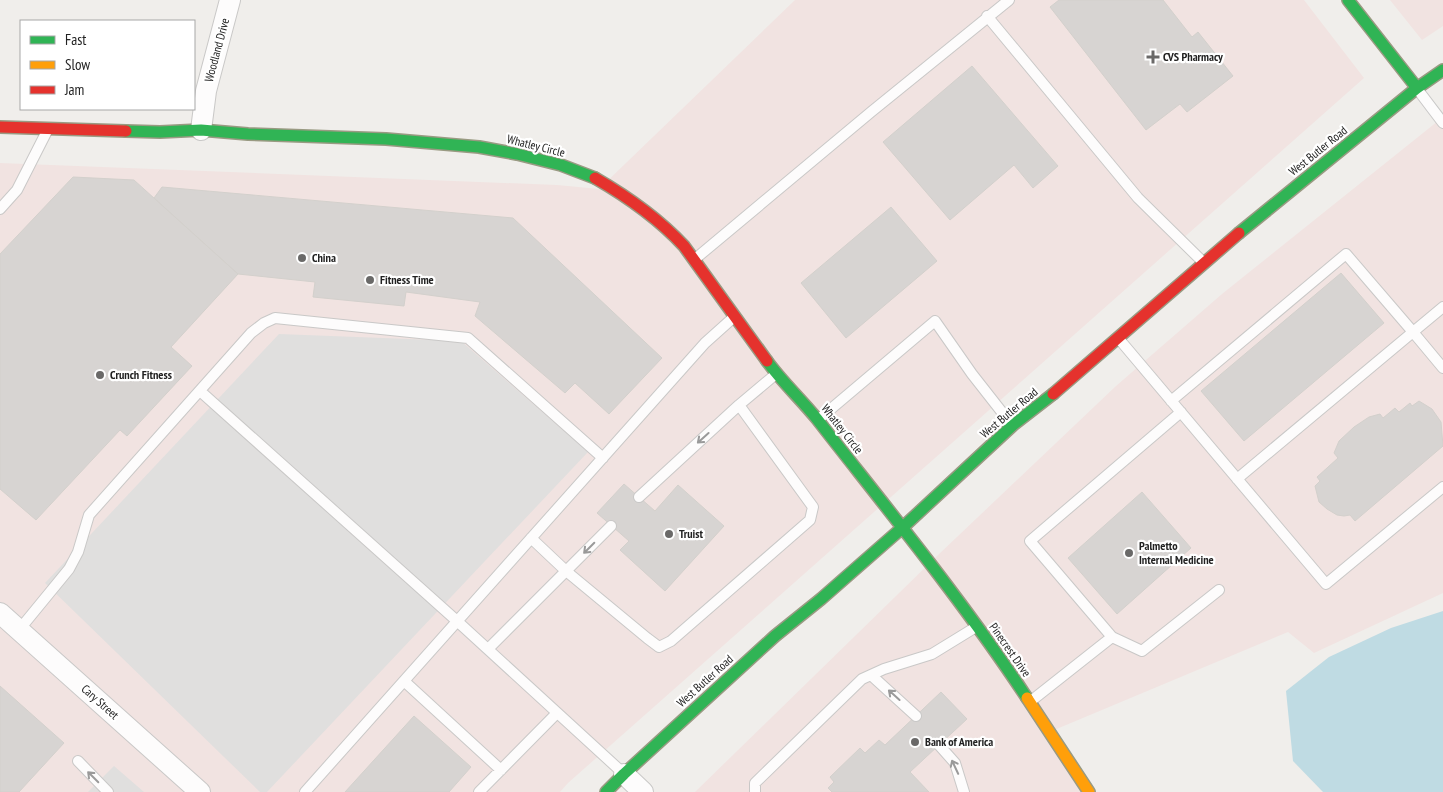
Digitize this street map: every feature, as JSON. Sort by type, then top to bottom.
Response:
[{"type":"street","name":"Woodland Drive","points":[[201,130],[206,91],[230,0]]},
{"type":"street","points":[[1348,0],[1417,88]]},
{"type":"street","name":"West Butler Road","points":[[606,792],[775,636],[821,599],[902,528],[1012,425],[1039,406],[1203,263],[1417,88],[1443,70]]},
{"type":"street","name":"Whatley Circle","points":[[0,127],[160,132],[201,130],[248,134],[386,139],[479,147],[517,154],[561,165],[592,177],[616,190],[652,215],[684,246],[776,374],[818,420],[902,528]]},
{"type":"street","name":"Pinecrest Drive","points":[[902,528],[997,653],[1089,792]]},
{"type":"street","name":"Cary Street","points":[[0,613],[200,792]]},
{"type":"street","points":[[624,774],[643,792]]},
{"type":"lane","points":[[694,260],[1008,0]]},
{"type":"lane","points":[[987,16],[1138,198],[1203,263]]},
{"type":"lane","points":[[1417,88],[1443,123]]},
{"type":"lane","points":[[0,209],[17,190],[49,128]]},
{"type":"lane","points":[[1171,401],[1346,254],[1443,368]]},
{"type":"lane","points":[[1237,479],[1443,307]]},
{"type":"lane","points":[[310,790],[531,538],[705,344],[735,316]]},
{"type":"lane","points":[[19,630],[69,569],[78,552],[89,515],[251,333],[264,323],[275,318],[468,338],[603,458]]},
{"type":"lane","points":[[818,420],[935,321],[972,374],[1012,425]]},
{"type":"lane","points":[[1118,337],[1326,584],[1443,487]]},
{"type":"lane","points":[[638,496],[776,374]]},
{"type":"lane","points":[[200,391],[488,649],[624,774]]},
{"type":"lane","points":[[531,538],[566,571],[659,647],[671,641],[810,520],[814,507],[739,405]]},
{"type":"lane","points":[[1180,412],[1030,541],[1112,636],[1142,651],[1219,590]]},
{"type":"lane","points":[[488,649],[611,526]]},
{"type":"lane","points":[[755,792],[755,783],[862,679],[884,669],[932,654],[976,626]]},
{"type":"lane","points":[[1029,702],[1112,636]]},
{"type":"lane","points":[[871,675],[916,716]]},
{"type":"lane","points":[[404,681],[501,770]]},
{"type":"lane","points":[[479,792],[557,713]]},
{"type":"lane","points":[[939,745],[955,763],[964,792]]},
{"type":"lane","points":[[78,761],[108,792]]},
{"type":"shaded area","points":[[795,0],[1304,0],[1364,78],[560,792],[0,792],[0,163],[557,185],[599,189]]},
{"type":"shaded area","points":[[1390,0],[1443,0],[1443,26],[1422,40]]},
{"type":"shaded area","points":[[1443,117],[1443,593],[1314,653],[1288,632],[1047,733],[1083,792],[695,792],[938,555],[1116,386],[1222,294]]},
{"type":"shaded area","points":[[279,334],[461,341],[588,452],[267,792],[260,792],[45,583]]},
{"type":"shaded area","points":[[114,766],[144,792],[88,792]]},
{"type":"water","points":[[1443,611],[1443,792],[1323,792],[1293,761],[1286,691],[1329,657],[1391,628]]},
{"type":"building","name":"CVS Pharmacy","points":[[1059,0],[1163,0],[1192,37],[1198,32],[1233,76],[1187,112],[1180,104],[1146,130],[1050,7]]},
{"type":"building","points":[[972,66],[1058,166],[1033,188],[1014,165],[950,220],[883,142]]},
{"type":"building","points":[[73,177],[134,180],[238,274],[171,347],[192,366],[127,436],[120,430],[36,520],[0,489],[0,254]]},
{"type":"building","points":[[162,187],[513,218],[662,358],[609,414],[575,383],[565,393],[475,316],[480,302],[406,292],[404,306],[313,297],[315,282],[238,274],[154,198]]},
{"type":"building","points":[[891,207],[937,261],[846,338],[801,283]]},
{"type":"building","points":[[1341,273],[1384,323],[1244,441],[1201,391]]},
{"type":"building","points":[[1419,401],[1432,409],[1441,422],[1443,446],[1355,521],[1350,515],[1337,515],[1319,502],[1315,486],[1320,481],[1317,477],[1338,458],[1334,453],[1339,441],[1354,427],[1369,417],[1380,414],[1383,418],[1395,408],[1399,412],[1410,403],[1412,406]]},
{"type":"building","name":"Truist","points":[[624,484],[655,511],[678,485],[724,526],[665,591],[620,550],[629,541],[597,513]]},
{"type":"building","name":"Palmetto Internal Medicine","points":[[1142,492],[1191,548],[1117,614],[1068,558]]},
{"type":"building","points":[[0,686],[64,743],[19,792],[0,792]]},
{"type":"building","name":"Bank of America","points":[[941,692],[967,719],[910,772],[929,792],[832,792],[828,788],[834,782],[830,777],[860,748],[865,753],[879,740],[885,745]]},
{"type":"building","points":[[414,716],[471,767],[449,792],[345,792]]},
{"type":"traffic: fast","points":[[1348,0],[1417,88]]},
{"type":"traffic: fast","points":[[1239,233],[1417,88],[1443,70]]},
{"type":"traffic: fast","points":[[126,131],[201,130],[248,134],[386,139],[479,147],[561,165],[595,178]]},
{"type":"traffic: fast","points":[[767,361],[817,419],[925,556],[1003,662],[1027,698]]},
{"type":"traffic: fast","points":[[606,792],[775,636],[821,599],[902,528],[1013,425],[1053,394]]},
{"type":"traffic: slow","points":[[1027,698],[1089,792]]},
{"type":"traffic: jam","points":[[0,127],[126,131]]},
{"type":"traffic: jam","points":[[595,178],[642,209],[664,226],[684,246],[767,361]]},
{"type":"traffic: jam","points":[[1053,394],[1239,233]]},
{"type":"place","name":"CVS Pharmacy","points":[[1153,57]]},
{"type":"place","name":"China","points":[[302,258]]},
{"type":"place","name":"Fitness Time","points":[[370,280]]},
{"type":"place","name":"Crunch Fitness","points":[[100,375]]},
{"type":"place","name":"Truist","points":[[669,534]]},
{"type":"place","name":"Palmetto Internal Medicine","points":[[1129,553]]},
{"type":"place","name":"Bank of America","points":[[915,742]]}]
